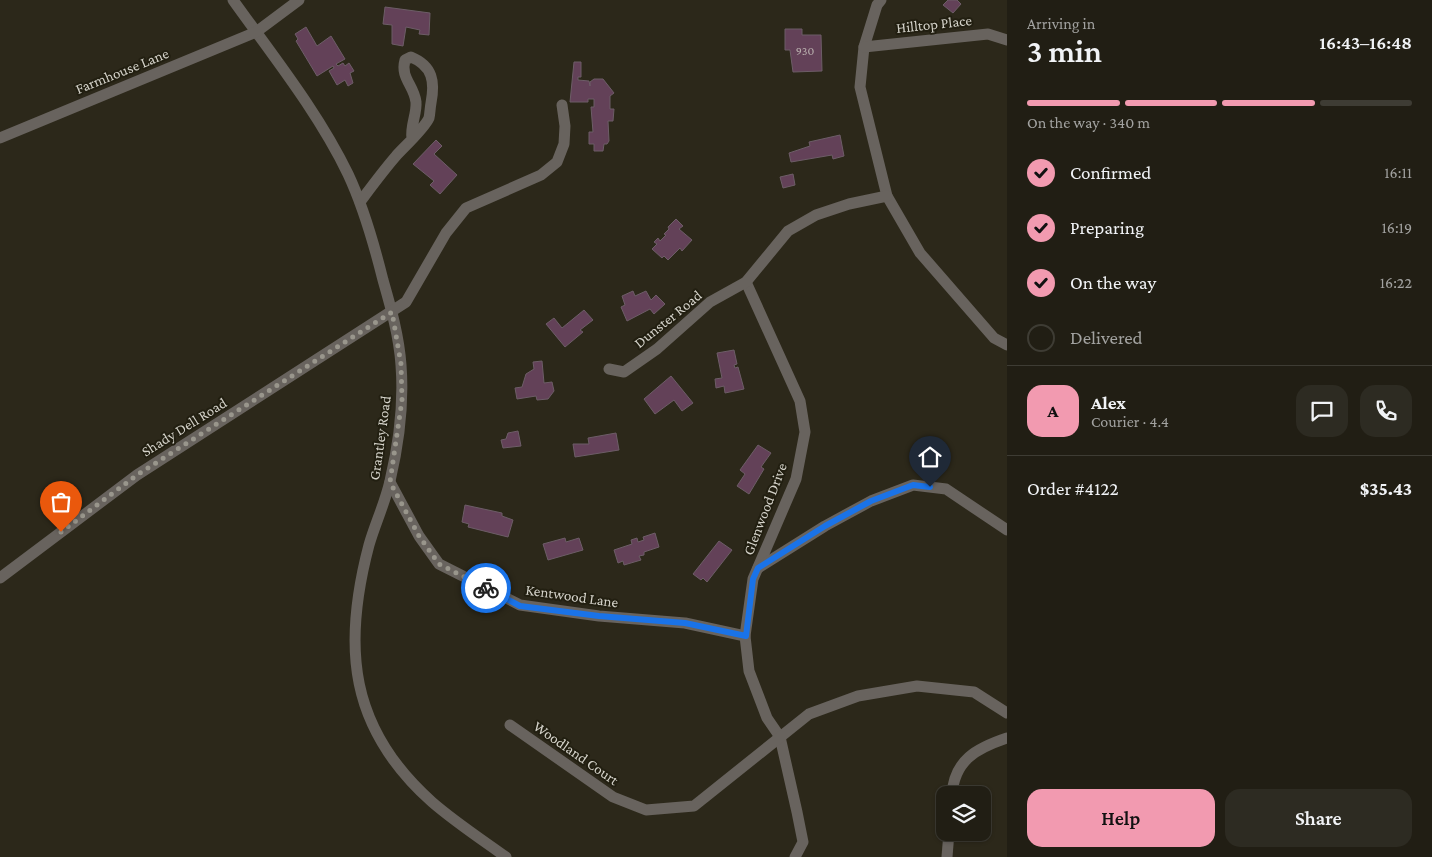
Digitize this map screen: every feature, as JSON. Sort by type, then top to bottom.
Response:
[{"type":"street","name":"Grantley Road","points":[[233,0],[328,138],[360,202],[392,312],[401,364],[402,400],[390,482],[370,543],[359,587],[353,644],[359,685],[367,710],[378,734],[391,756],[413,784],[458,822],[506,857]]},
{"type":"street","name":"Farmhouse Lane","points":[[0,138],[256,32],[299,0]]},
{"type":"street","points":[[881,0],[877,6],[864,47],[860,87],[887,196],[920,253],[994,338],[1007,345]]},
{"type":"street","name":"Hilltop Place","points":[[864,47],[988,34],[1007,40]]},
{"type":"street","points":[[360,202],[429,119],[434,86],[432,75],[420,60],[411,57],[405,60],[402,70],[416,102],[411,130],[412,138]]},
{"type":"street","name":"Shady Dell Road","points":[[0,578],[137,475],[406,302],[446,233],[466,208],[541,175],[557,162],[564,144],[565,126],[562,105]]},
{"type":"street","points":[[746,282],[788,231],[816,216],[849,204],[887,196]]},
{"type":"street","name":"Dunster Road","points":[[609,369],[624,372],[657,349],[710,302],[746,282]]},
{"type":"street","name":"Glenwood Drive","points":[[746,282],[800,400],[805,432],[796,479],[753,579],[746,636],[749,671],[767,718],[780,736],[803,842],[795,857]]},
{"type":"street","name":"Kentwood Lane","points":[[390,482],[419,536],[439,564],[520,606],[599,616],[685,623],[746,636]]},
{"type":"street","points":[[758,568],[825,526],[871,501],[913,485],[946,489],[1007,530]]},
{"type":"street","name":"Woodland Court","points":[[510,725],[612,798],[646,810],[694,806],[809,714],[858,696],[918,686],[974,692],[1007,713]]},
{"type":"street","points":[[953,786],[960,765],[982,746],[1007,738]]},
{"type":"street","points":[[947,857],[948,841]]},
{"type":"building","points":[[948,0],[957,0],[961,4],[953,13],[943,5]]},
{"type":"building","points":[[385,7],[430,13],[429,35],[419,34],[420,30],[406,27],[403,46],[392,44],[392,25],[383,24]]},
{"type":"building","points":[[306,27],[317,46],[331,36],[345,59],[336,64],[338,66],[343,63],[345,66],[349,63],[354,71],[350,73],[353,83],[348,86],[345,80],[337,85],[329,71],[334,68],[333,66],[317,76],[296,41],[298,39],[295,34]]},
{"type":"building","points":[[785,29],[802,29],[802,35],[821,35],[822,71],[793,72],[790,50],[785,50]]},
{"type":"building","points":[[574,62],[581,62],[581,77],[578,77],[578,80],[589,81],[590,86],[590,82],[594,79],[603,79],[614,93],[610,96],[610,109],[614,109],[613,121],[608,121],[609,141],[607,144],[604,144],[603,151],[594,151],[594,144],[589,144],[589,132],[593,132],[591,107],[594,107],[594,99],[588,99],[588,102],[570,102]]},
{"type":"building","points":[[840,135],[844,156],[833,159],[832,155],[791,162],[789,153],[810,146],[809,142]]},
{"type":"building","points":[[436,140],[442,146],[434,154],[457,175],[440,194],[430,185],[434,181],[413,164]]},
{"type":"building","points":[[793,174],[795,185],[783,188],[780,177]]},
{"type":"building","points":[[676,219],[683,226],[679,229],[692,240],[682,251],[680,248],[668,260],[664,256],[662,258],[652,249],[657,244],[654,242],[658,238],[660,241],[666,235],[664,234],[669,229],[668,227]]},
{"type":"building","points":[[633,291],[635,296],[646,291],[651,300],[656,295],[665,304],[654,314],[650,309],[627,321],[621,307],[625,305],[622,296]]},
{"type":"building","points":[[584,310],[593,320],[580,330],[583,332],[565,347],[546,324],[554,318],[562,328]]},
{"type":"building","points":[[734,350],[737,364],[734,365],[735,368],[738,367],[744,389],[725,393],[724,386],[716,388],[715,379],[722,378],[717,353]]},
{"type":"building","points":[[542,361],[544,383],[552,382],[554,391],[548,399],[537,400],[536,396],[517,399],[515,388],[522,387],[526,374],[534,369],[533,362]]},
{"type":"building","points":[[671,376],[693,403],[682,411],[674,400],[655,414],[644,399]]},
{"type":"building","points":[[518,431],[521,446],[503,448],[501,440],[506,439],[508,433]]},
{"type":"building","points":[[616,433],[619,450],[575,457],[573,444],[589,444],[588,438]]},
{"type":"building","points":[[758,445],[771,453],[761,467],[764,469],[749,494],[737,486],[745,474],[740,470]]},
{"type":"building","points":[[465,505],[502,513],[502,516],[513,520],[508,537],[468,527],[469,524],[462,522]]},
{"type":"building","points":[[655,533],[659,547],[644,552],[644,555],[639,556],[641,560],[624,565],[623,561],[618,563],[614,550],[632,544],[631,540],[637,538],[638,542],[644,540],[643,537]]},
{"type":"building","points":[[565,538],[566,542],[579,538],[583,550],[548,560],[543,544]]},
{"type":"building","points":[[719,541],[732,550],[707,582],[703,578],[701,580],[693,574]]},
{"type":"way so far","points":[[61,532],[137,475],[392,312],[401,364],[402,400],[400,428],[390,482],[419,536],[439,564],[486,588]]},
{"type":"route","points":[[486,588],[520,606],[599,616],[685,623],[746,636],[753,579],[758,568],[825,526],[871,501],[913,485],[930,487]]}]
